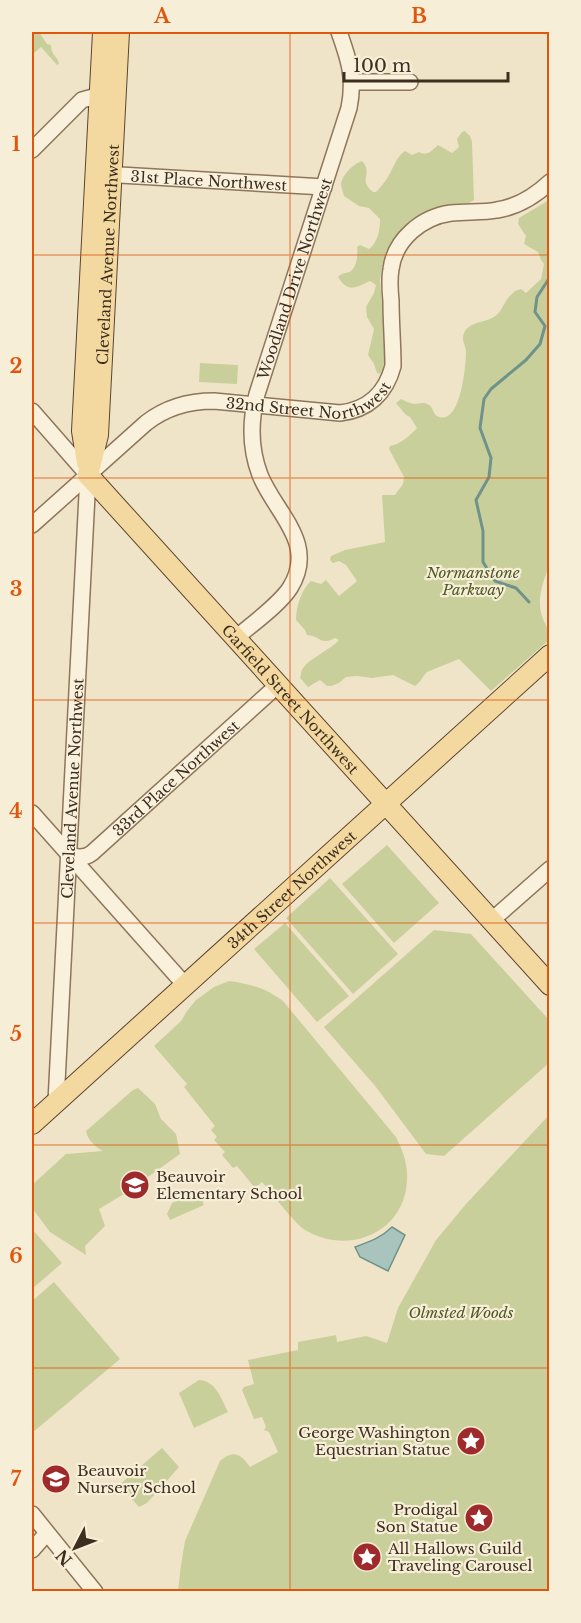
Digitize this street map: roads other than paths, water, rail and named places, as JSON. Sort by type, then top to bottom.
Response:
[{"type":"main road","name":"Cleveland Avenue Northwest","points":[[103,32],[108,97]]},
{"type":"main road","name":"Cleveland Avenue Northwest","points":[[88,475],[98,435],[96,309],[103,174],[108,97],[119,32]]},
{"type":"main road","name":"Garfield Street Northwest","points":[[88,475],[549,986]]},
{"type":"main road","name":"34th Street Northwest","points":[[32,1124],[549,655]]},
{"type":"street","name":"Woodland Drive Northwest","points":[[236,638],[286,594],[294,581],[299,560],[298,543],[294,531],[267,490],[257,467],[251,418],[350,108],[352,82],[350,62],[339,32]]},
{"type":"street","points":[[352,82],[410,82]]},
{"type":"street","points":[[32,150],[77,103],[88,98],[108,97]]},
{"type":"street","name":"31st Place Northwest","points":[[103,174],[324,186]]},
{"type":"street","name":"32nd Street Northwest","points":[[32,525],[146,423],[166,410],[187,403],[214,401],[340,413],[357,410],[370,403],[382,391],[393,366],[390,279],[391,267],[402,242],[420,225],[438,216],[455,212],[489,212],[506,208],[529,198],[549,182]]},
{"type":"street","name":"Garfield Street Northwest","points":[[32,411],[88,475]]},
{"type":"street","name":"Cleveland Avenue Northwest","points":[[56,1102],[88,475]]},
{"type":"street","name":"33rd Place Northwest","points":[[68,854],[88,856],[278,685]]},
{"type":"street","points":[[32,813],[185,985]]},
{"type":"street","points":[[491,921],[549,869]]},
{"type":"street","points":[[32,1514],[95,1592]]},
{"type":"street","points":[[32,1550],[48,1533]]},
{"type":"water","points":[[392,1227],[405,1235],[388,1271],[360,1257],[355,1247],[379,1237]]},
{"type":"waterway","points":[[529,602],[516,588],[495,581],[483,562],[483,531],[476,500],[489,477],[491,458],[480,428],[484,399],[491,389],[526,360],[540,344],[545,326],[535,312],[537,297],[550,277]]},
{"type":"place","name":"Beauvoir Elementary School","points":[[135,1185]]},
{"type":"place","name":"George Washington Equestrian Statue","points":[[471,1441]]},
{"type":"place","name":"Beauvoir Nursery School","points":[[56,1479]]},
{"type":"place","name":"Prodigal Son Statue","points":[[479,1518]]},
{"type":"place","name":"All Hallows Guild Traveling Carousel","points":[[367,1557]]},
{"type":"park label","name":"Normanstone Parkway","points":[[473,580]]},
{"type":"park label","name":"Olmsted Woods","points":[[461,1312]]}]
